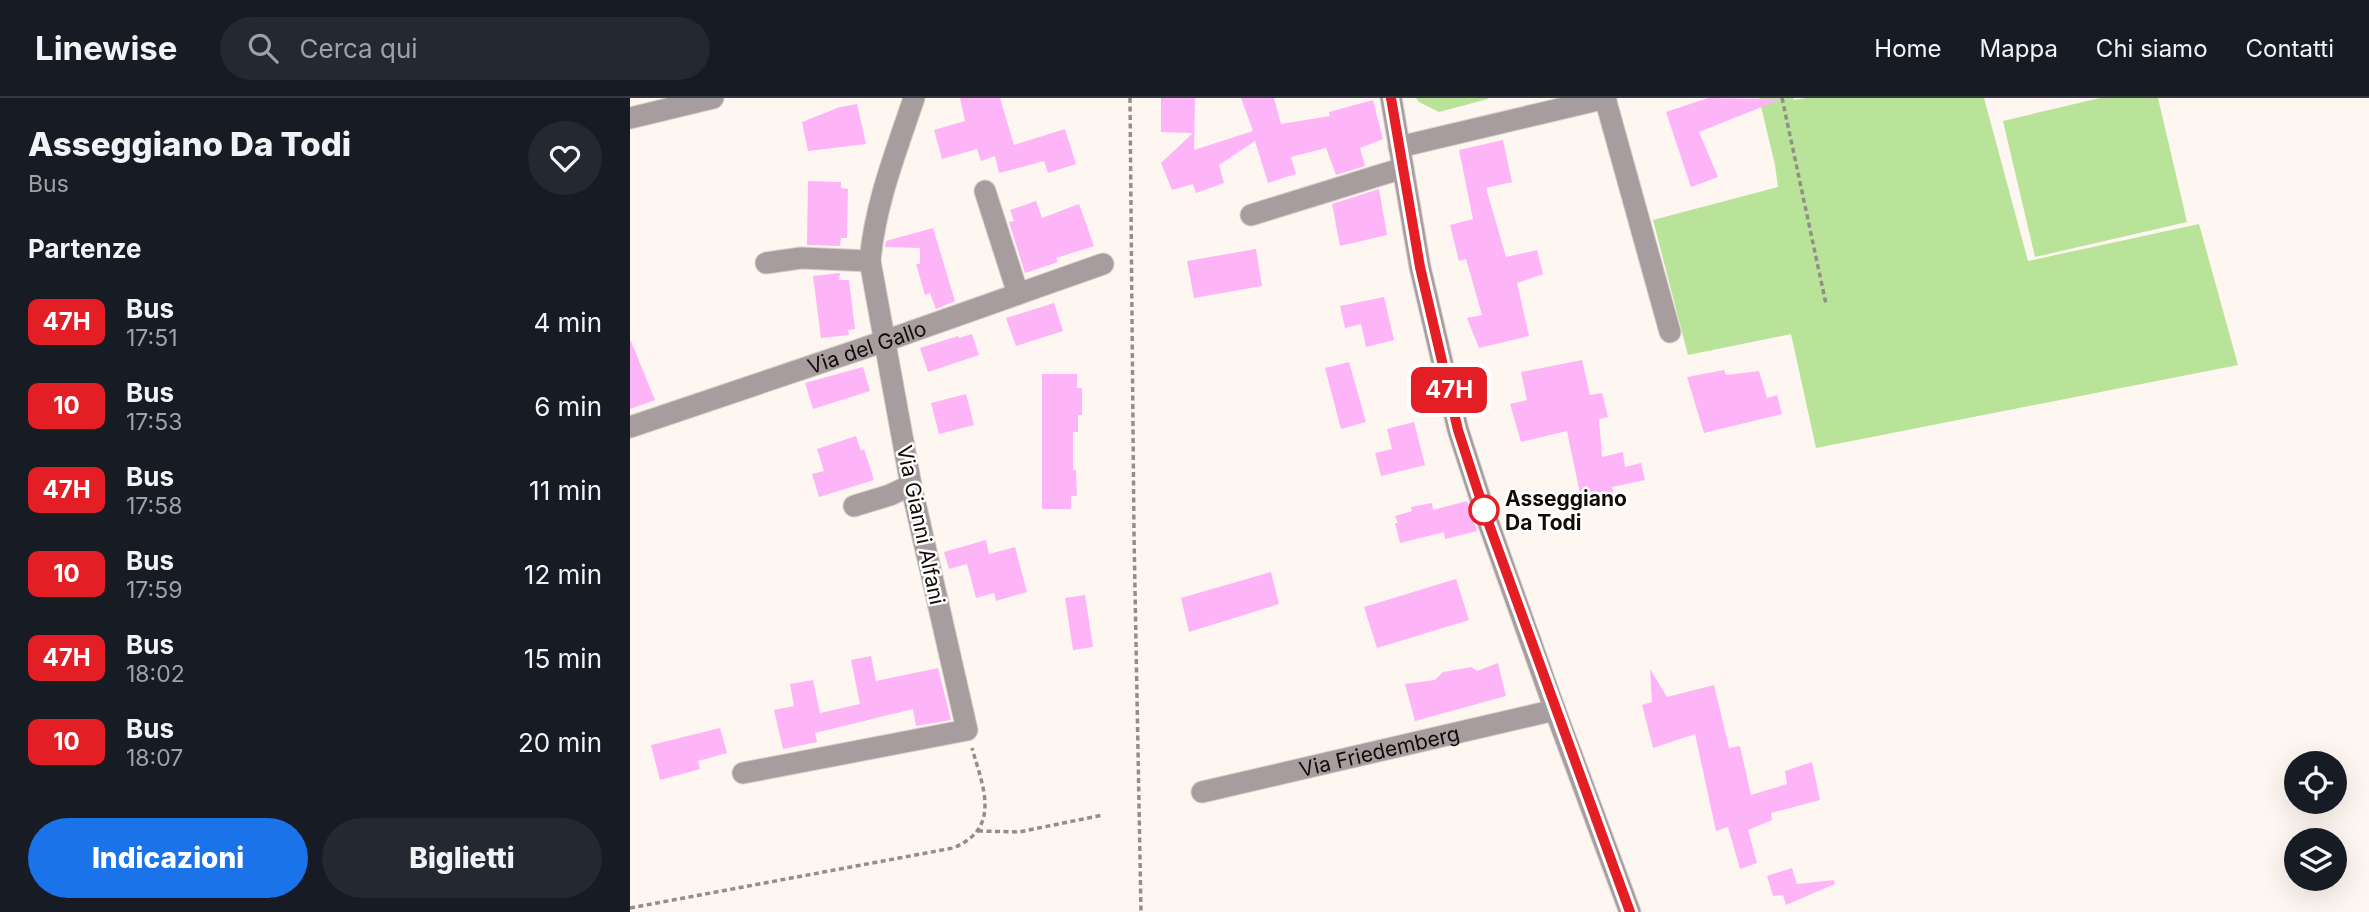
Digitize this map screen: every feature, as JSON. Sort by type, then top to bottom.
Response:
[{"type":"street","points":[[630,118],[713,98]]},
{"type":"street","name":"Via Gianni Alfani","points":[[914,98],[881,195],[873,230],[870,261],[911,485],[967,730]]},
{"type":"street","points":[[1391,98],[1420,267],[1458,430],[1555,710],[1630,912]]},
{"type":"street","points":[[1251,215],[1401,157],[1606,98],[1670,332]]},
{"type":"street","points":[[985,191],[1018,294]]},
{"type":"street","points":[[766,263],[801,258],[870,261]]},
{"type":"street","name":"Via del Gallo","points":[[630,427],[1103,264]]},
{"type":"street","points":[[854,506],[890,495],[911,485]]},
{"type":"street","name":"Via Friedemberg","points":[[1202,793],[1555,710]]},
{"type":"street","points":[[743,773],[967,730]]},
{"type":"path","points":[[1130,98],[1137,795],[1141,912]]},
{"type":"path","points":[[1782,98],[1826,304]]},
{"type":"path","points":[[630,908],[953,848],[968,842],[985,817],[985,795],[967,730]]},
{"type":"path","points":[[978,831],[1019,832],[1103,815]]},
{"type":"green space","points":[[1416,98],[1488,98],[1488,99],[1439,112]]},
{"type":"green space","points":[[1759,98],[1984,98],[2028,261],[2199,224],[2238,365],[1816,448],[1791,334],[1688,355],[1653,220],[1778,187]]},
{"type":"green space","points":[[2100,98],[2158,98],[2187,222],[2035,257],[2003,121]]},
{"type":"building","points":[[960,98],[1000,98],[1014,145],[1065,129],[1076,164],[1048,173],[1044,161],[999,173],[995,156],[981,161],[977,149],[942,159],[934,130],[965,121]]},
{"type":"building","points":[[1161,98],[1195,98],[1194,150],[1253,131],[1241,98],[1274,98],[1281,124],[1330,116],[1329,112],[1373,100],[1383,139],[1360,148],[1365,166],[1336,175],[1326,148],[1291,157],[1296,174],[1268,183],[1255,141],[1219,165],[1224,183],[1196,193],[1193,184],[1172,190],[1161,163],[1193,133],[1161,132]]},
{"type":"building","points":[[1708,98],[1782,99],[1699,132],[1718,177],[1691,187],[1666,112]]},
{"type":"building","points":[[857,104],[866,144],[808,151],[802,122],[840,107]]},
{"type":"building","points":[[1503,140],[1512,182],[1486,188],[1506,257],[1537,250],[1543,274],[1517,283],[1529,336],[1479,348],[1467,318],[1482,315],[1466,259],[1459,261],[1450,225],[1473,219],[1459,150]]},
{"type":"building","points":[[808,181],[841,182],[841,188],[848,189],[847,238],[841,238],[840,246],[807,245]]},
{"type":"building","points":[[1379,189],[1387,235],[1340,246],[1332,204]]},
{"type":"building","points":[[1036,201],[1042,218],[1079,204],[1094,246],[1056,258],[1058,262],[1025,273],[1009,222],[1014,221],[1010,210]]},
{"type":"building","points":[[933,228],[955,301],[936,309],[930,293],[925,295],[916,264],[920,264],[920,248],[885,247],[886,241]]},
{"type":"building","points":[[1256,249],[1262,286],[1194,298],[1187,261]]},
{"type":"building","points":[[840,273],[839,280],[849,280],[855,329],[848,330],[849,335],[821,338],[813,276]]},
{"type":"building","points":[[1384,297],[1394,340],[1366,347],[1361,324],[1345,328],[1340,306]]},
{"type":"building","points":[[1054,303],[1063,331],[1016,346],[1006,318]]},
{"type":"building","points":[[972,334],[979,355],[928,372],[920,348]]},
{"type":"building","points":[[630,339],[655,400],[630,409]]},
{"type":"building","points":[[1582,360],[1590,395],[1602,393],[1608,417],[1599,419],[1602,457],[1623,452],[1625,467],[1641,463],[1645,480],[1612,487],[1615,500],[1583,508],[1567,431],[1521,442],[1510,404],[1527,400],[1521,372]]},
{"type":"building","points":[[1349,362],[1366,422],[1341,429],[1325,368]]},
{"type":"building","points":[[863,367],[870,391],[813,409],[805,383]]},
{"type":"building","points":[[1724,370],[1726,375],[1759,371],[1767,398],[1777,395],[1782,414],[1704,433],[1687,377]]},
{"type":"building","points":[[1042,374],[1077,374],[1077,388],[1082,388],[1082,415],[1078,415],[1078,432],[1073,432],[1073,470],[1076,470],[1077,496],[1071,496],[1071,509],[1042,509]]},
{"type":"building","points":[[966,394],[974,425],[939,434],[931,403]]},
{"type":"building","points":[[1414,422],[1425,465],[1381,476],[1375,453],[1392,449],[1387,429]]},
{"type":"building","points":[[856,436],[861,451],[864,449],[874,480],[819,497],[812,474],[824,471],[817,449]]},
{"type":"building","points":[[1467,501],[1477,531],[1445,539],[1444,532],[1400,543],[1395,516],[1412,511],[1411,507],[1432,503],[1433,510]]},
{"type":"building","points":[[986,540],[989,554],[1015,547],[1027,592],[996,601],[994,593],[976,598],[967,564],[949,569],[944,552]]},
{"type":"building","points":[[1271,572],[1279,604],[1189,632],[1181,598]]},
{"type":"building","points":[[1456,579],[1469,620],[1377,648],[1364,607]]},
{"type":"building","points":[[1085,595],[1093,647],[1073,650],[1065,598]]},
{"type":"building","points":[[871,656],[876,681],[938,668],[951,720],[916,726],[913,709],[815,733],[817,742],[783,749],[774,710],[794,706],[790,684],[813,680],[820,713],[860,704],[851,660]]},
{"type":"building","points":[[1498,663],[1506,696],[1415,721],[1405,684],[1435,680],[1443,672],[1471,667],[1477,671]]},
{"type":"building","points":[[1650,669],[1667,697],[1714,685],[1729,748],[1740,746],[1751,795],[1787,784],[1785,771],[1812,762],[1820,800],[1771,813],[1772,820],[1748,830],[1757,863],[1740,869],[1728,827],[1716,831],[1695,734],[1653,748],[1642,705],[1652,702]]},
{"type":"building","points":[[720,728],[727,753],[698,761],[700,769],[660,780],[651,745]]},
{"type":"building","points":[[1792,868],[1797,884],[1834,880],[1835,884],[1786,905],[1783,895],[1773,896],[1767,876]]},
{"type":"bus line","name":"47H","points":[[1391,98],[1420,267],[1458,430],[1555,710],[1630,912]]},
{"type":"place","name":"Asseggiano Da Todi","points":[[1484,510]]}]
